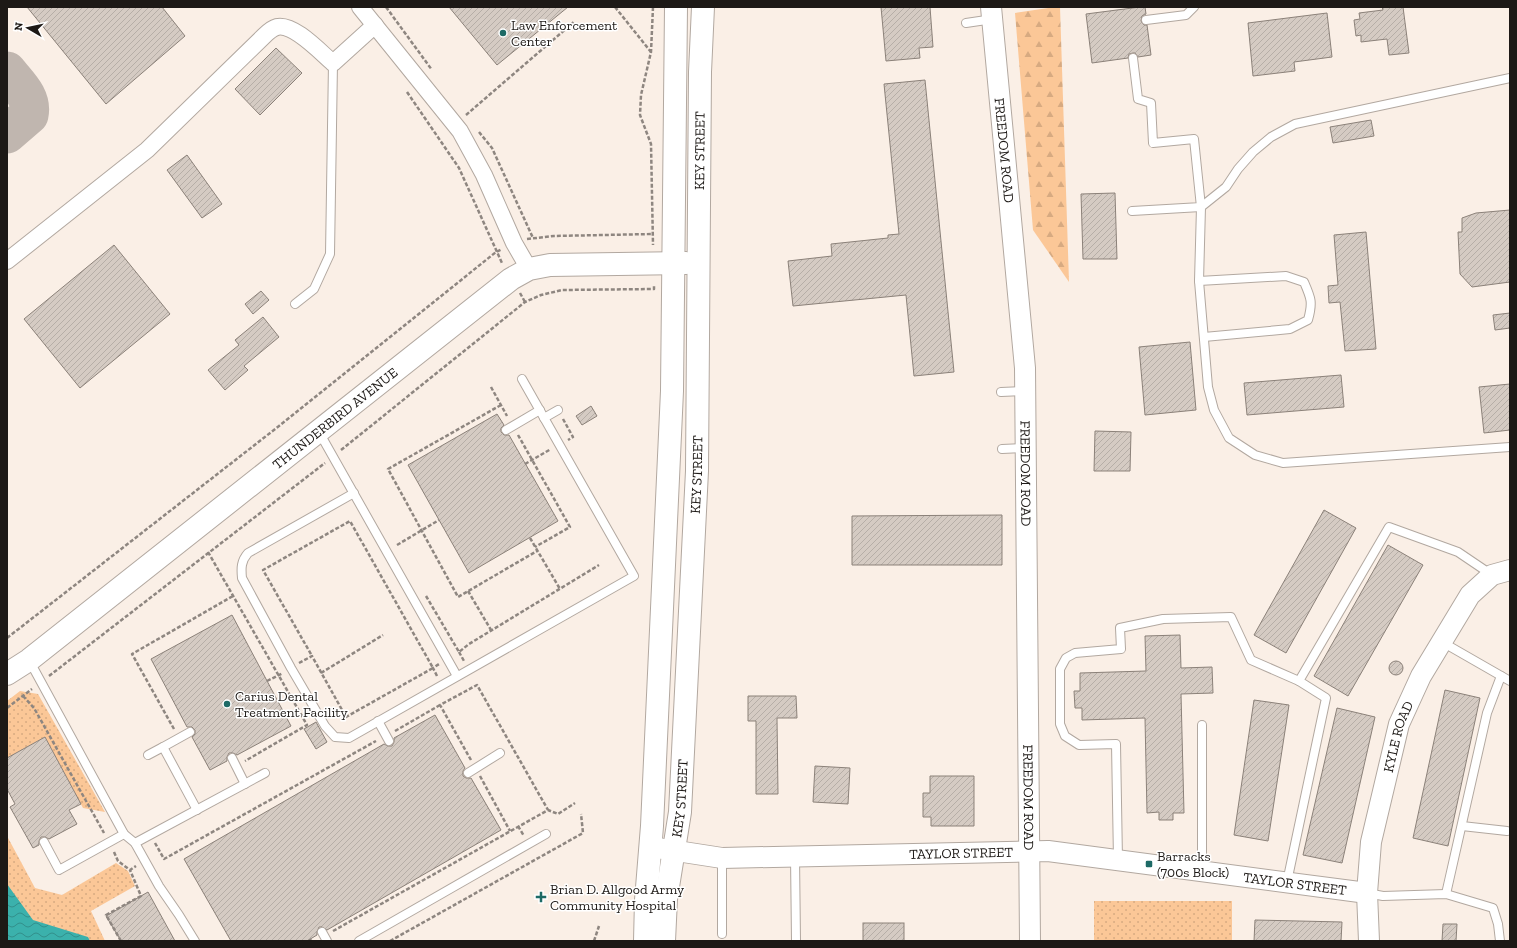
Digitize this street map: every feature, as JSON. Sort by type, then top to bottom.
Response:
[{"type":"main road","name":"KEY STREET","points":[[645,941],[646,900],[651,847],[672,391],[663,264],[676,7]]},
{"type":"main road","name":"KEY STREET","points":[[664,941],[666,899],[680,812],[697,471],[700,263],[700,80],[703,7]]},
{"type":"main road","name":"THUNDERBIRD AVENUE","points":[[7,674],[29,660],[511,279],[529,269],[550,265],[700,263]]},
{"type":"street","points":[[360,7],[460,131],[484,176],[514,243],[529,269]]},
{"type":"street","name":"FREEDOM ROAD","points":[[992,13],[1024,352],[1026,391],[1030,941]]},
{"type":"street","points":[[7,261],[147,150],[264,36],[277,27],[291,29],[302,36],[333,64],[375,25]]},
{"type":"street","name":"KYLE ROAD","points":[[1369,941],[1367,893],[1372,842],[1399,724],[1421,676],[1470,595],[1501,572]]},
{"type":"street","name":"TAYLOR STREET","points":[[651,847],[722,858],[1048,851],[1367,893]]},
{"type":"lane","points":[[1146,20],[1186,15],[1194,7]]},
{"type":"lane","points":[[966,23],[992,13]]},
{"type":"lane","points":[[1133,58],[1138,99],[1151,103],[1153,143],[1194,139],[1201,207],[1198,281],[1208,387],[1214,410],[1229,438],[1255,455],[1283,463],[1510,447]]},
{"type":"lane","points":[[295,304],[314,290],[330,254],[333,64]]},
{"type":"lane","points":[[1132,211],[1201,207],[1226,187],[1238,169],[1253,152],[1270,137],[1295,124],[1510,78]]},
{"type":"lane","points":[[1198,281],[1286,276],[1304,282],[1310,296],[1312,306],[1308,320],[1290,329],[1204,337]]},
{"type":"lane","points":[[354,493],[248,553],[243,560],[241,569],[242,578],[291,668],[325,726],[335,737],[349,738],[634,576],[522,379]]},
{"type":"lane","points":[[1001,392],[1026,391]]},
{"type":"lane","points":[[510,428],[542,414],[558,410]]},
{"type":"lane","points":[[319,432],[457,676]]},
{"type":"lane","points":[[1002,449],[1027,448]]},
{"type":"lane","points":[[1299,681],[1389,527],[1458,552],[1501,572]]},
{"type":"lane","points":[[1118,860],[1116,744],[1079,745],[1065,736],[1060,724],[1060,669],[1066,658],[1075,653],[1121,649],[1120,628],[1163,619],[1231,617],[1251,660],[1299,681],[1326,698],[1287,883]]},
{"type":"lane","points":[[1441,641],[1510,681]]},
{"type":"lane","points":[[29,660],[124,834],[135,843],[158,886],[179,915],[195,941]]},
{"type":"lane","points":[[1446,894],[1487,712],[1501,676]]},
{"type":"lane","points":[[378,721],[388,738]]},
{"type":"lane","points":[[1202,725],[1202,871]]},
{"type":"lane","points":[[148,755],[190,732]]},
{"type":"lane","points":[[163,747],[197,810]]},
{"type":"lane","points":[[468,772],[500,753]]},
{"type":"lane","points":[[232,758],[245,784]]},
{"type":"lane","points":[[135,843],[266,773]]},
{"type":"lane","points":[[1462,826],[1507,831]]},
{"type":"lane","points":[[44,842],[60,870],[124,834]]},
{"type":"lane","points":[[359,941],[546,834]]},
{"type":"lane","points":[[795,856],[796,941]]},
{"type":"lane","points":[[722,858],[722,934]]},
{"type":"lane","points":[[1367,893],[1383,896],[1446,894],[1493,908],[1498,924],[1500,941]]},
{"type":"path","points":[[386,7],[433,71]]},
{"type":"path","points":[[615,7],[651,52]]},
{"type":"path","points":[[7,708],[42,683],[60,667],[341,450],[525,302],[541,295],[562,290],[654,289],[663,264],[653,234],[651,144],[640,115],[641,95],[651,52],[653,7]]},
{"type":"path","points":[[468,119],[465,115],[575,21]]},
{"type":"path","points":[[7,638],[279,426],[496,252],[459,168],[405,89]]},
{"type":"path","points":[[475,128],[492,148],[533,238],[554,236],[653,234]]},
{"type":"path","points":[[491,387],[501,405],[510,428],[532,460],[570,527],[535,547]]},
{"type":"path","points":[[501,405],[388,469],[458,597],[537,551]]},
{"type":"path","points":[[525,464],[573,437],[558,410]]},
{"type":"path","points":[[341,450],[345,456]]},
{"type":"path","points":[[397,545],[439,520]]},
{"type":"path","points":[[350,521],[433,668],[346,717],[312,656],[263,570],[350,521]]},
{"type":"path","points":[[530,538],[560,589]]},
{"type":"path","points":[[394,540],[401,552]]},
{"type":"path","points":[[208,552],[307,726],[236,766]]},
{"type":"path","points":[[424,592],[459,652],[491,630],[599,565]]},
{"type":"path","points":[[468,591],[491,630]]},
{"type":"path","points":[[179,738],[132,654],[233,596]]},
{"type":"path","points":[[321,673],[383,635]]},
{"type":"path","points":[[267,681],[312,656]]},
{"type":"path","points":[[23,696],[34,708],[109,842],[118,861],[130,870],[141,896],[106,916],[120,941]]},
{"type":"path","points":[[151,835],[164,859],[388,738],[440,705]]},
{"type":"path","points":[[325,936],[548,810],[558,814],[575,803]]},
{"type":"path","points":[[390,941],[583,833],[581,814]]},
{"type":"path","points":[[130,870],[160,852]]},
{"type":"path","points":[[594,941],[599,926]]},
{"type":"green space","points":[[1060,7],[1069,282],[1033,230],[1015,13]]},
{"type":"green space","points":[[20,691],[38,694],[105,812],[83,808],[45,737],[7,758],[7,701]]},
{"type":"green space","points":[[7,836],[35,888],[62,895],[116,863],[128,871],[135,886],[91,911],[105,941],[7,941]]},
{"type":"green space","points":[[1094,901],[1232,901],[1232,941],[1094,941]]},
{"type":"water","points":[[7,884],[33,920],[88,937],[90,941],[7,941]]},
{"type":"building","points":[[27,7],[162,7],[185,36],[106,104]]},
{"type":"building","name":"Law Enforcement Center","points":[[449,7],[568,7],[497,65]]},
{"type":"building","points":[[881,7],[930,7],[933,47],[919,48],[920,58],[886,61]]},
{"type":"building","points":[[1145,7],[1146,14],[1142,16],[1141,21],[1144,25],[1147,25],[1151,55],[1138,57],[1135,53],[1133,53],[1129,54],[1128,58],[1092,63],[1086,14]]},
{"type":"building","points":[[1382,7],[1403,7],[1409,53],[1389,55],[1387,39],[1361,42],[1361,35],[1356,36],[1354,20],[1360,19],[1359,13],[1383,10]]},
{"type":"building","points":[[1327,13],[1332,57],[1294,62],[1295,71],[1253,76],[1248,23]]},
{"type":"building","points":[[276,48],[302,73],[260,115],[235,89]]},
{"type":"building","points":[[925,80],[954,372],[914,376],[906,295],[793,306],[788,261],[832,256],[831,244],[888,238],[888,235],[899,234],[884,84]]},
{"type":"building","points":[[1371,120],[1374,136],[1333,143],[1330,127]]},
{"type":"building","points":[[187,155],[222,204],[202,218],[167,170]]},
{"type":"building","points":[[1115,193],[1117,259],[1083,259],[1081,194]]},
{"type":"building","points":[[1510,210],[1510,282],[1472,287],[1460,274],[1458,232],[1462,232],[1462,218],[1476,213]]},
{"type":"building","points":[[1366,232],[1376,349],[1345,351],[1340,302],[1329,303],[1328,286],[1338,285],[1334,235]]},
{"type":"building","points":[[114,245],[170,314],[80,388],[24,319]]},
{"type":"building","points":[[261,291],[269,300],[253,314],[245,304]]},
{"type":"building","points":[[1510,313],[1510,328],[1495,330],[1493,315]]},
{"type":"building","points":[[263,317],[279,337],[244,366],[248,370],[225,390],[208,370],[239,345],[235,340]]},
{"type":"building","points":[[1190,342],[1196,410],[1145,415],[1139,347]]},
{"type":"building","points":[[1341,375],[1344,407],[1247,415],[1244,383]]},
{"type":"building","points":[[1510,384],[1510,430],[1484,433],[1479,387]]},
{"type":"building","points":[[591,406],[597,416],[582,425],[576,416]]},
{"type":"building","points":[[497,414],[504,425],[501,428],[501,432],[504,435],[509,435],[558,521],[469,573],[408,465]]},
{"type":"building","points":[[1095,431],[1131,432],[1130,471],[1094,471]]},
{"type":"building","points":[[1324,510],[1356,528],[1286,653],[1254,635]]},
{"type":"building","points":[[1002,515],[1002,565],[852,565],[852,516]]},
{"type":"building","points":[[1388,545],[1423,565],[1348,696],[1314,676]]},
{"type":"building","name":"Carius Dental Treatment Facility","points":[[232,615],[291,726],[237,755],[229,753],[227,761],[210,770],[192,737],[195,734],[195,730],[192,727],[187,727],[151,659]]},
{"type":"building","points":[[1180,635],[1181,668],[1212,667],[1213,693],[1181,694],[1184,813],[1173,813],[1173,820],[1159,820],[1159,812],[1147,813],[1145,718],[1082,720],[1082,708],[1075,708],[1074,691],[1080,691],[1080,673],[1146,671],[1145,636]]},
{"type":"building","points":[[1393,661],[1399,661],[1403,665],[1403,671],[1399,675],[1393,675],[1389,671],[1389,665]]},
{"type":"building","points":[[1445,690],[1480,698],[1448,846],[1413,838]]},
{"type":"building","points":[[748,696],[796,696],[797,718],[777,718],[778,794],[756,794],[756,721],[748,721]]},
{"type":"building","points":[[1254,700],[1289,705],[1268,841],[1234,835]]},
{"type":"building","points":[[1337,708],[1375,717],[1342,863],[1303,855]]},
{"type":"building","points":[[435,715],[465,768],[463,771],[463,776],[466,778],[471,778],[501,830],[327,930],[319,927],[317,935],[307,941],[231,941],[184,859],[384,744],[392,746],[394,738]]},
{"type":"building","points":[[316,722],[327,742],[316,749],[304,729]]},
{"type":"building","points":[[45,737],[81,804],[69,810],[77,824],[49,839],[41,837],[39,845],[33,848],[10,807],[15,804],[7,789],[7,758]]},
{"type":"building","points":[[815,766],[850,768],[848,804],[813,802]]},
{"type":"building","points":[[930,776],[974,776],[974,826],[931,826],[931,817],[923,817],[923,793],[930,793]]},
{"type":"building","points":[[148,892],[175,941],[121,941],[106,916]]},
{"type":"building","points":[[1255,920],[1342,922],[1341,941],[1254,941]]},
{"type":"building","points":[[863,923],[904,923],[904,941],[863,941]]},
{"type":"building","points":[[1443,924],[1457,924],[1456,941],[1442,941]]},
{"type":"taxiway","points":[[7,71],[23,91],[29,102],[30,108],[29,115],[7,134]]},
{"type":"place","name":"Law Enforcement Center","points":[[503,33]]},
{"type":"place","name":"Carius Dental Treatment Facility","points":[[227,704]]},
{"type":"place","name":"Barracks (700s Block)","points":[[1149,864]]},
{"type":"place","name":"Brian D. Allgood Army Community Hospital","points":[[541,897]]}]
